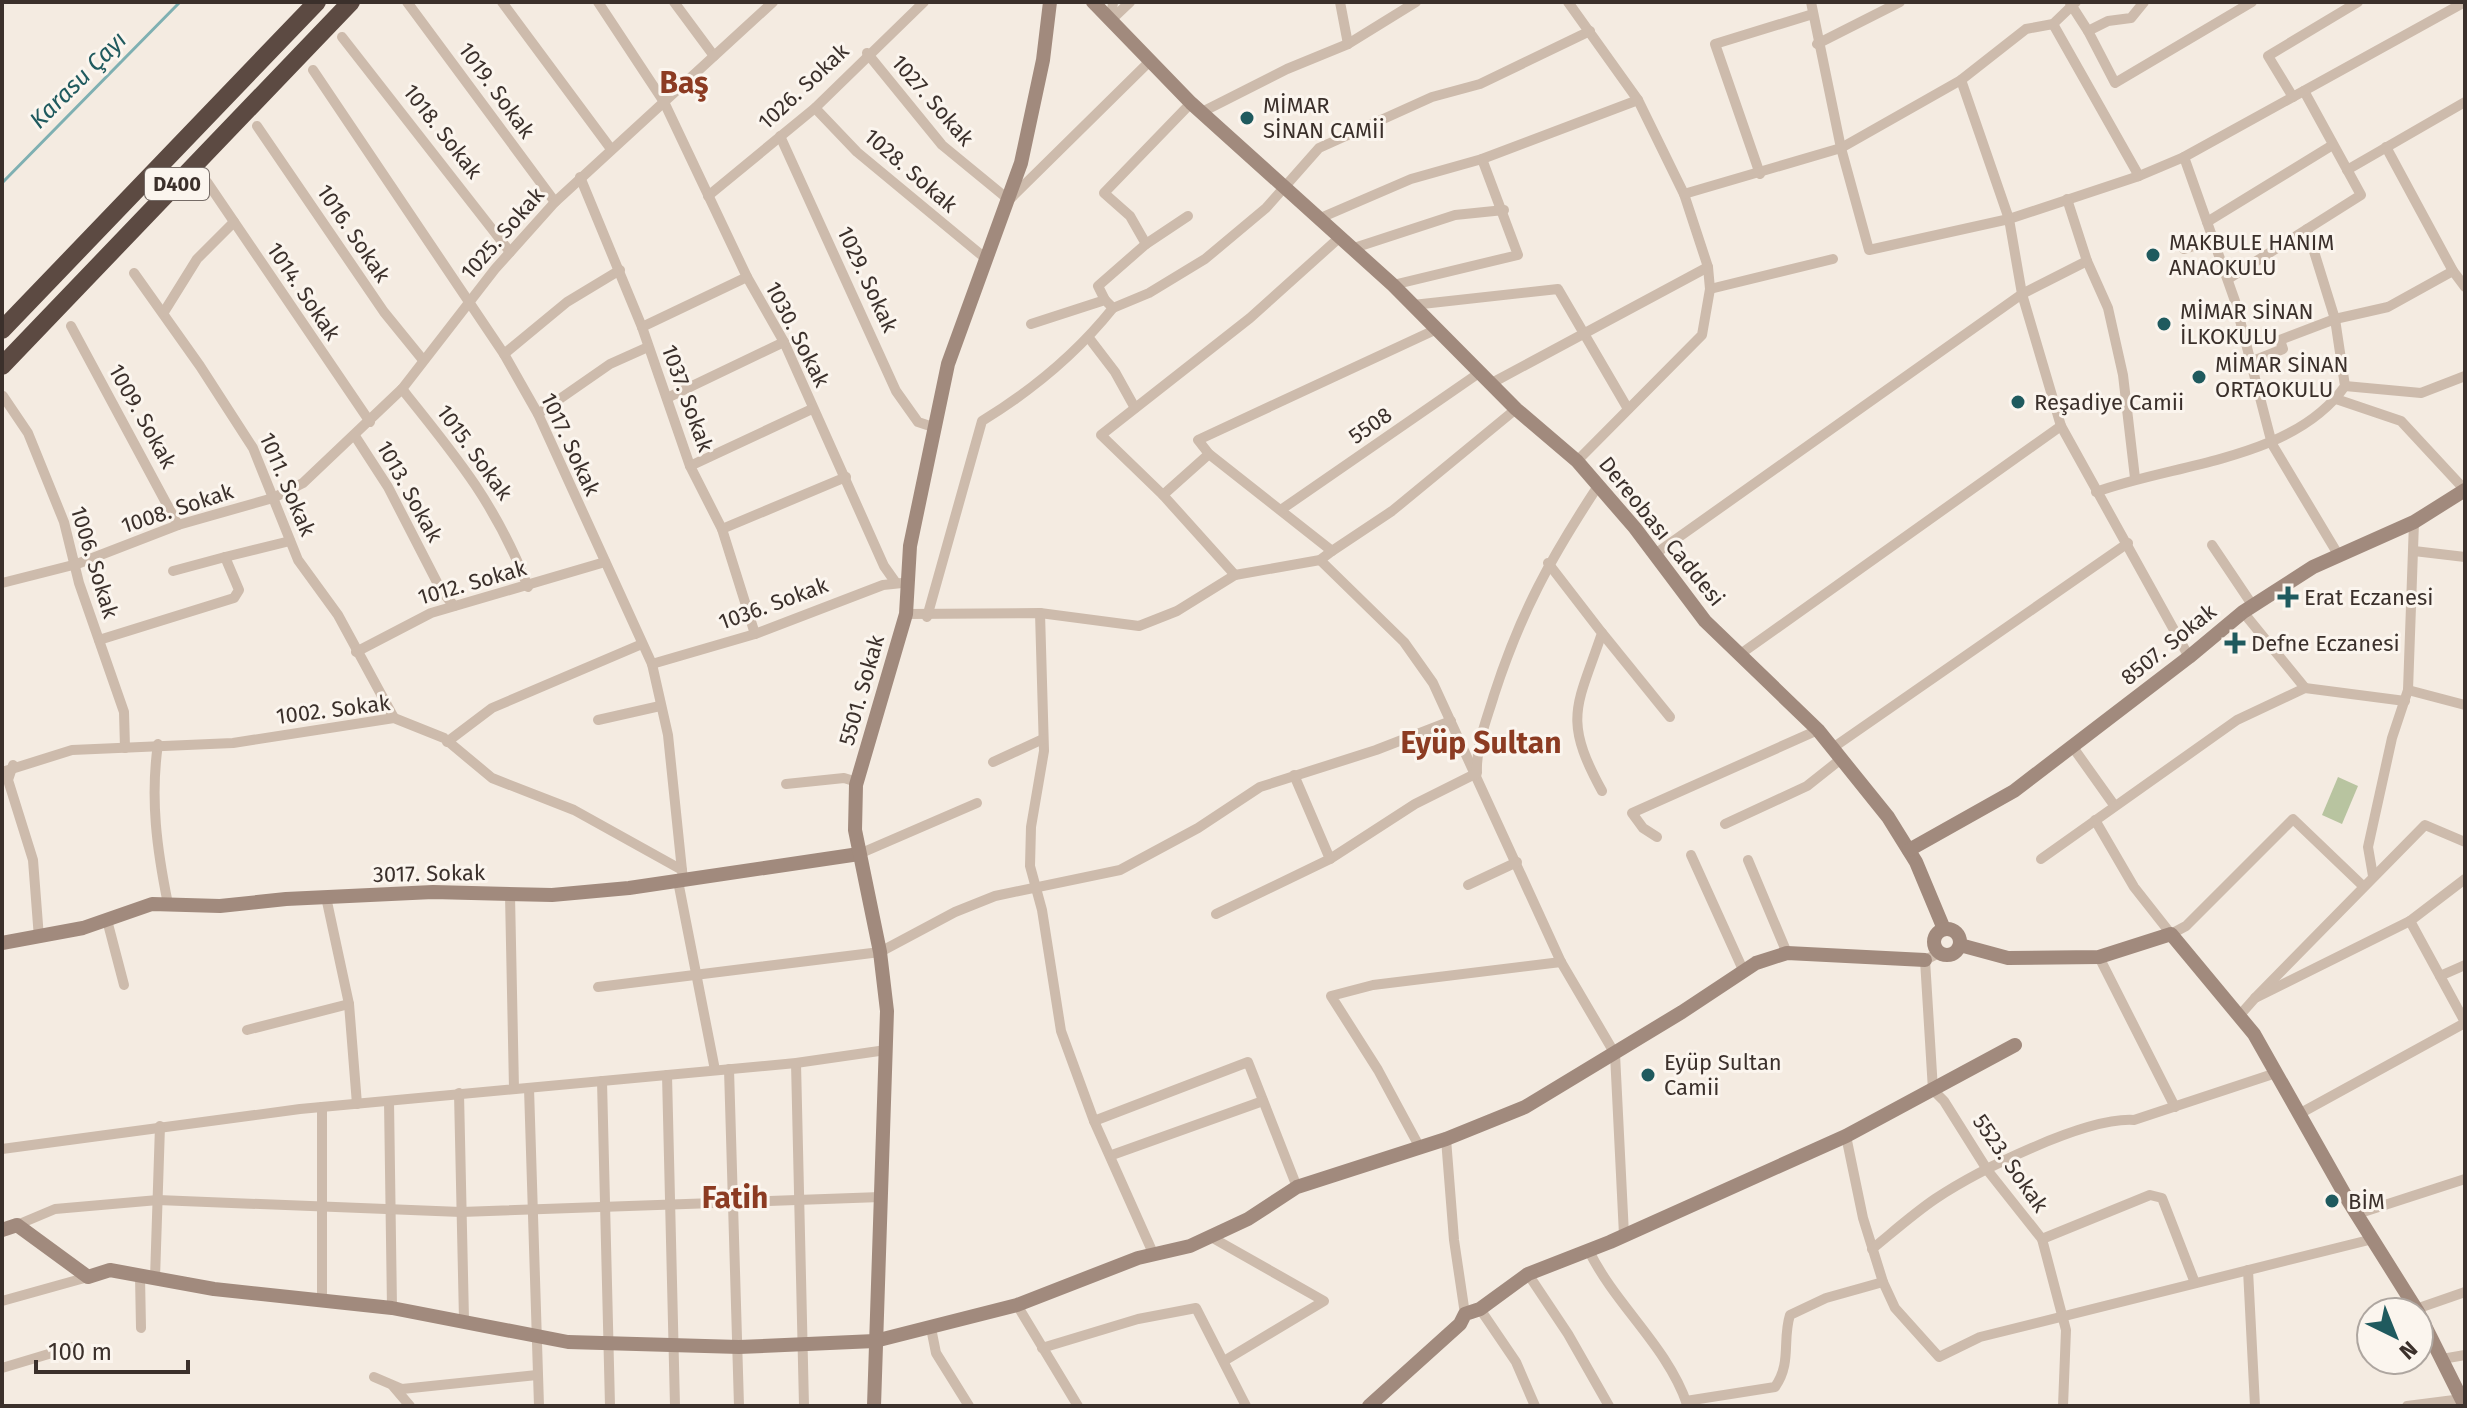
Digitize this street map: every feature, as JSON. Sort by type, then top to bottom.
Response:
[{"type":"highway","name":"D400","points":[[2,330],[317,2]]},
{"type":"highway","name":"D400","points":[[2,366],[351,2]]},
{"type":"street","name":"1019. Sokak","points":[[407,2],[555,202]]},
{"type":"street","points":[[502,2],[611,149]]},
{"type":"street","name":"1030. Sokak","points":[[598,2],[664,102],[747,277],[784,342],[884,566],[902,582]]},
{"type":"street","points":[[674,2],[714,56]]},
{"type":"street","name":"1025. Sokak","points":[[273,498],[303,483],[370,422],[402,389],[467,304],[555,202],[773,2]]},
{"type":"street","name":"1026. Sokak","points":[[708,196],[815,108],[867,53],[924,2]]},
{"type":"street","name":"5501. Sokak","points":[[874,1406],[887,1011],[880,952],[853,812],[857,782],[906,614],[902,582],[933,427],[951,353],[1021,163],[1043,60],[1050,2]]},
{"type":"street","name":"Dereobası Caddesi","points":[[1093,2],[1198,107],[1393,285],[1516,409],[1577,461],[1655,554],[1705,621],[1818,730],[1888,817],[1909,850],[1944,929]]},
{"type":"street","points":[[1111,20],[1113,2]]},
{"type":"street","points":[[1111,20],[1130,2]]},
{"type":"street","points":[[1340,2],[1348,44]]},
{"type":"street","points":[[1146,244],[1130,216],[1104,193],[1198,107],[1348,44],[1416,2]]},
{"type":"street","points":[[1568,2],[1638,100],[1684,194],[1708,267],[1710,289],[1702,335],[1577,461]]},
{"type":"street","points":[[1811,2],[1817,44],[1841,148],[1869,250],[2009,219],[2139,176],[2184,157],[2465,2]]},
{"type":"street","points":[[1817,44],[1900,2]]},
{"type":"street","points":[[2088,31],[2108,21],[2131,18],[2144,2]]},
{"type":"street","points":[[1684,194],[1841,148],[1961,80],[2026,29],[2053,24],[2073,3],[2115,83],[2252,2]]},
{"type":"street","points":[[2228,279],[2361,195],[2298,94],[2268,56],[2358,2]]},
{"type":"street","points":[[1760,174],[1715,44],[1813,14]]},
{"type":"street","points":[[2053,24],[2139,176]]},
{"type":"street","points":[[1031,324],[1149,293],[1205,259],[1266,208],[1319,148],[1432,97],[1480,84],[1590,31]]},
{"type":"street","name":"1018. Sokak","points":[[342,37],[510,252]]},
{"type":"street","name":"1027. Sokak","points":[[867,53],[942,145],[1009,200]]},
{"type":"street","points":[[1009,200],[1151,60]]},
{"type":"street","name":"1017. Sokak","points":[[313,70],[427,238],[467,304],[504,354],[538,414],[652,664],[676,791],[681,877],[715,1070]]},
{"type":"street","points":[[1961,80],[2009,219],[2022,294],[2061,426],[2189,657]]},
{"type":"street","points":[[1318,219],[1411,179],[1482,159],[1638,100]]},
{"type":"street","points":[[2347,170],[2464,104]]},
{"type":"street","name":"1028. Sokak","points":[[815,108],[876,169],[985,258]]},
{"type":"street","name":"1016. Sokak","points":[[257,126],[384,312],[423,360]]},
{"type":"street","name":"1029. Sokak","points":[[780,136],[896,391],[918,422],[933,427]]},
{"type":"street","points":[[2207,222],[2331,146]]},
{"type":"street","points":[[2386,147],[2453,271],[2465,287]]},
{"type":"street","points":[[2184,157],[2228,279],[2253,361],[2272,444],[2339,556]]},
{"type":"street","points":[[1393,285],[1434,272],[1518,255],[1504,210],[1482,159]]},
{"type":"street","name":"1037. Sokak","points":[[580,177],[642,327],[690,466],[722,529],[755,634]]},
{"type":"street","name":"1014. Sokak","points":[[207,182],[370,422]]},
{"type":"street","points":[[2067,199],[2087,261],[2108,308],[2123,375],[2135,478]]},
{"type":"street","points":[[1351,249],[1455,215],[1504,210]]},
{"type":"street","points":[[1109,304],[1098,286],[1146,244],[1188,216]]},
{"type":"street","points":[[164,312],[197,259],[234,222]]},
{"type":"street","points":[[2096,492],[2135,478],[2272,444],[2304,426],[2336,399],[2345,386],[2335,319],[2307,229]]},
{"type":"street","points":[[1235,575],[1163,495],[1101,435],[1250,318],[1339,238]]},
{"type":"street","points":[[2184,249],[2214,240]]},
{"type":"street","points":[[1710,289],[1833,259]]},
{"type":"street","points":[[1655,554],[2022,294],[2087,261]]},
{"type":"street","name":"5508","points":[[1282,509],[1485,378],[1584,333],[1708,267]]},
{"type":"street","points":[[504,354],[567,302],[620,270]]},
{"type":"street","points":[[2253,361],[2283,349],[2280,340],[2335,319],[2388,307],[2453,271]]},
{"type":"street","name":"1011. Sokak","points":[[134,273],[164,312],[253,448],[306,573],[338,615],[394,718]]},
{"type":"street","points":[[642,327],[747,277]]},
{"type":"street","points":[[1413,305],[1558,289],[1628,409]]},
{"type":"street","points":[[927,617],[982,421],[1009,405],[1089,338],[1109,304]]},
{"type":"street","name":"1009. Sokak","points":[[71,326],[178,525]]},
{"type":"street","points":[[1332,551],[1209,454],[1198,440],[1437,329]]},
{"type":"street","points":[[1089,338],[1115,372],[1135,408]]},
{"type":"street","points":[[667,398],[784,342]]},
{"type":"street","points":[[538,414],[610,364],[648,347]]},
{"type":"street","points":[[2345,386],[2421,393],[2465,376]]},
{"type":"street","name":"1015. Sokak","points":[[402,389],[471,474],[498,516],[528,587]]},
{"type":"street","name":"1006. Sokak","points":[[3,396],[28,433],[77,564],[79,583],[124,712],[125,748]]},
{"type":"street","points":[[2336,399],[2401,421],[2465,490]]},
{"type":"street","points":[[690,466],[812,409]]},
{"type":"street","points":[[906,614],[927,617],[982,612],[1040,613],[1139,626],[1177,611],[1235,575],[1320,560],[1392,511],[1516,409]]},
{"type":"street","points":[[1739,655],[2061,426]]},
{"type":"street","name":"1013. Sokak","points":[[355,436],[388,487],[441,590],[454,606]]},
{"type":"street","points":[[1163,495],[1209,454]]},
{"type":"street","points":[[722,529],[846,477]]},
{"type":"street","points":[[1477,773],[1476,749],[1514,632],[1548,563],[1598,486]]},
{"type":"street","name":"8507. Sokak","points":[[1909,850],[2014,791],[2248,609],[2313,567],[2414,522],[2465,490]]},
{"type":"street","name":"1008. Sokak","points":[[2,583],[77,564],[178,525],[273,498]]},
{"type":"street","points":[[2373,876],[2368,847],[2392,738],[2408,690],[2414,522]]},
{"type":"street","points":[[173,571],[290,541]]},
{"type":"street","points":[[1725,824],[1807,786],[1837,753],[2128,543]]},
{"type":"street","points":[[2212,545],[2248,609],[2305,688]]},
{"type":"street","points":[[2414,551],[2465,557]]},
{"type":"street","points":[[99,640],[239,595],[225,557]]},
{"type":"street","points":[[1320,560],[1404,642],[1433,683],[1477,773],[1561,962],[1615,1054],[1624,1235]]},
{"type":"street","name":"1012. Sokak","points":[[356,652],[409,622],[605,562]]},
{"type":"street","points":[[1548,563],[1670,717]]},
{"type":"street","name":"1036. Sokak","points":[[652,664],[755,634],[804,612],[902,582]]},
{"type":"street","points":[[1040,613],[1043,739],[1031,827],[1030,866],[1061,1031],[1094,1121],[1112,1155],[1153,1253]]},
{"type":"street","points":[[1602,633],[1575,720],[1577,737],[1602,791]]},
{"type":"street","points":[[447,742],[492,708],[642,644]]},
{"type":"street","points":[[2041,859],[2237,720],[2305,688],[2405,701]]},
{"type":"street","points":[[2408,690],[2465,705]]},
{"type":"street","points":[[598,720],[660,706]]},
{"type":"street","name":"1002. Sokak","points":[[2,772],[13,765],[72,750],[233,743],[394,718],[447,742],[492,778],[586,816],[681,877]]},
{"type":"street","points":[[598,987],[880,952],[955,912],[995,896],[1120,870],[1198,828],[1260,787],[1376,750],[1451,721]]},
{"type":"street","points":[[1657,837],[1643,828],[1632,813],[1818,730]]},
{"type":"street","points":[[993,762],[1043,739]]},
{"type":"street","points":[[158,744],[153,778],[154,815],[168,904]]},
{"type":"street","points":[[2072,746],[2114,805]]},
{"type":"street","points":[[13,765],[8,780],[25,824],[36,877],[39,938]]},
{"type":"street","points":[[1216,914],[1330,859],[1415,804],[1477,773]]},
{"type":"street","points":[[1294,775],[1330,859]]},
{"type":"street","points":[[786,784],[844,778],[857,782]]},
{"type":"street","points":[[859,854],[871,852],[977,803]]},
{"type":"street","points":[[1960,945],[2008,958],[2099,957],[2171,934],[2186,926],[2293,819],[2363,886]]},
{"type":"street","points":[[2095,820],[2134,887],[2239,1016],[2408,1296]]},
{"type":"street","points":[[2239,1016],[2425,825],[2465,842]]},
{"type":"street","name":"3017. Sokak","points":[[2,943],[39,938],[152,904],[220,906],[433,892],[552,895],[859,854]]},
{"type":"street","points":[[1691,855],[1744,972]]},
{"type":"street","points":[[1748,860],[1787,953]]},
{"type":"street","points":[[1468,885],[1517,862]]},
{"type":"street","points":[[2255,998],[2410,921],[2465,879]]},
{"type":"street","points":[[510,895],[514,1089]]},
{"type":"street","points":[[326,897],[349,1004],[357,1104]]},
{"type":"street","points":[[107,920],[124,985]]},
{"type":"street","points":[[2299,1114],[2465,1022],[2410,921]]},
{"type":"street","points":[[1933,1090],[1934,937],[1944,929],[1956,932],[1960,945]]},
{"type":"street","points":[[2,1301],[110,1270],[322,1302],[392,1308],[537,1337],[609,1345],[739,1347],[875,1341],[1017,1305],[1153,1253],[1190,1246],[1297,1187],[1446,1139],[1525,1107],[1615,1054],[1756,963],[1787,953],[1951,955],[1960,945]]},
{"type":"street","points":[[2099,957],[2175,1107]]},
{"type":"street","points":[[1419,1146],[1378,1070],[1331,996],[1373,985],[1561,962]]},
{"type":"street","points":[[2440,976],[2465,965]]},
{"type":"street","points":[[247,1030],[349,1004]]},
{"type":"street","points":[[1369,1406],[1473,1311],[1528,1274],[1589,1251],[1846,1136],[2015,1045]]},
{"type":"street","points":[[2,1149],[322,1107],[796,1063],[886,1050]]},
{"type":"street","points":[[1094,1121],[1248,1062],[1297,1187]]},
{"type":"street","points":[[796,1063],[800,1346],[804,1406]]},
{"type":"street","points":[[729,1069],[739,1406]]},
{"type":"street","points":[[1872,1249],[1933,1200],[1977,1173],[1988,1171],[2084,1126],[2111,1118],[2134,1120],[2276,1073]]},
{"type":"street","points":[[667,1075],[675,1406]]},
{"type":"street","points":[[602,1081],[610,1406]]},
{"type":"street","points":[[529,1088],[539,1406]]},
{"type":"street","name":"5523. Sokak","points":[[1933,1090],[1944,1101],[1988,1171],[2042,1239],[2066,1330],[2063,1406]]},
{"type":"street","points":[[459,1093],[464,1320]]},
{"type":"street","points":[[389,1101],[392,1308]]},
{"type":"street","points":[[1112,1155],[1263,1101]]},
{"type":"street","points":[[322,1107],[322,1302]]},
{"type":"street","points":[[141,1328],[158,1200],[160,1126]]},
{"type":"street","points":[[1846,1136],[1872,1249],[1883,1282],[1895,1308],[1939,1357],[1980,1337],[2373,1239]]},
{"type":"street","points":[[1446,1139],[1454,1240],[1473,1311],[1516,1362],[1535,1406]]},
{"type":"street","points":[[2357,1214],[2465,1179]]},
{"type":"street","points":[[2042,1239],[2150,1195],[2162,1198],[2195,1283]]},
{"type":"street","points":[[2,1230],[55,1209],[158,1200],[461,1212],[881,1197]]},
{"type":"street","points":[[17,1225],[88,1277]]},
{"type":"street","points":[[1211,1237],[1324,1301],[1224,1361]]},
{"type":"street","points":[[1589,1251],[1606,1282],[1672,1373],[1687,1404],[1775,1387],[1786,1364],[1786,1327],[1790,1315],[1826,1298],[1883,1282]]},
{"type":"street","points":[[2248,1270],[2255,1406]]},
{"type":"street","points":[[1528,1274],[1568,1334],[1609,1406]]},
{"type":"street","points":[[2435,1305],[2465,1292]]},
{"type":"street","points":[[1017,1305],[1078,1406]]},
{"type":"street","points":[[1042,1348],[1138,1319],[1196,1308],[1246,1406]]},
{"type":"street","points":[[931,1328],[936,1353],[969,1406]]},
{"type":"street","points":[[2407,1406],[2464,1402],[2435,1345]]},
{"type":"street","points":[[2,1368],[72,1347]]},
{"type":"street","points":[[2442,1359],[2465,1355]]},
{"type":"street","points":[[374,1377],[402,1389],[537,1375]]},
{"type":"street","points":[[392,1385],[410,1406]]},
{"type":"green space","points":[[2338,777],[2358,786],[2342,824],[2322,815]]},
{"type":"waterway","name":"Karasu Çayı","points":[[2,183],[180,2]]},
{"type":"place","name":"MİMAR SİNAN CAMİİ","points":[[1247,118]]},
{"type":"place","name":"MAKBULE HANIM ANAOKULU","points":[[2153,255]]},
{"type":"place","name":"MİMAR SİNAN İLKOKULU","points":[[2164,324]]},
{"type":"place","name":"MİMAR SİNAN ORTAOKULU","points":[[2199,377]]},
{"type":"place","name":"Reşadiye Camii","points":[[2018,402]]},
{"type":"place","name":"Erat Eczanesi","points":[[2288,597]]},
{"type":"place","name":"Defne Eczanesi","points":[[2235,643]]},
{"type":"place","name":"Eyüp Sultan Camii","points":[[1648,1075]]},
{"type":"place","name":"BİM","points":[[2332,1201]]},
{"type":"district","name":"Baş","points":[[684,83]]},
{"type":"district","name":"Eyüp Sultan","points":[[1481,743]]},
{"type":"district","name":"Fatih","points":[[735,1198]]}]
